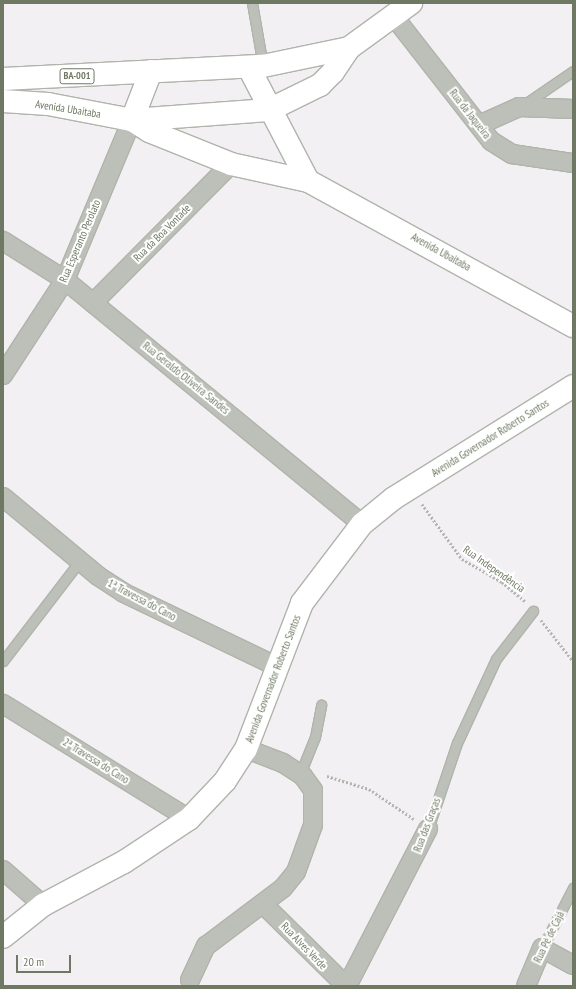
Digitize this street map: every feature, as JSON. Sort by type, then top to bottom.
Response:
[{"type":"main road","name":"BA-001","points":[[3,79],[256,67],[349,48],[395,18],[412,3]]},
{"type":"main road","name":"BA-001","points":[[270,110],[320,85],[333,72],[349,48]]},
{"type":"main road","points":[[256,67],[270,110],[308,180]]},
{"type":"main road","points":[[132,120],[151,71]]},
{"type":"main road","name":"Avenida Ubaitaba","points":[[3,101],[48,104],[132,120],[270,110]]},
{"type":"main road","name":"Avenida Ubaitaba","points":[[132,120],[168,141],[231,164],[308,180],[573,326]]},
{"type":"main road","name":"Avenida Governador Roberto Santos","points":[[3,937],[43,905],[124,862],[189,819],[225,781],[246,749],[276,666],[302,602],[362,524],[410,488],[573,386]]},
{"type":"street","name":"Rua da Jaqueira","points":[[395,18],[491,140],[512,154],[573,164]]},
{"type":"street","points":[[479,126],[519,108],[573,109]]},
{"type":"street","name":"Rua Esperanto Perolato","points":[[3,375],[65,280],[132,120]]},
{"type":"street","name":"Rua da Boa Vontade","points":[[93,303],[231,164]]},
{"type":"street","name":"Rua Geraldo Oliveira Sandes","points":[[3,241],[65,280],[362,524]]},
{"type":"street","name":"1ª Travessa do Cano","points":[[3,498],[79,562],[124,593],[276,666]]},
{"type":"street","name":"2ª Travessa do Cano","points":[[3,704],[189,819]]},
{"type":"street","points":[[191,983],[206,946],[264,905],[296,872],[313,825],[313,790],[300,774],[283,763],[246,749]]},
{"type":"street","name":"Rua das Graças","points":[[346,986],[428,829]]},
{"type":"street","points":[[3,870],[43,905]]},
{"type":"street","name":"Rua Alves Verde","points":[[264,905],[346,986]]},
{"type":"street","points":[[542,948],[573,965]]},
{"type":"street","name":"Rua Pé de Cajá","points":[[526,986],[542,948]]},
{"type":"lane","points":[[252,3],[256,67]]},
{"type":"lane","points":[[519,108],[573,71]]},
{"type":"lane","points":[[3,661],[79,562]]},
{"type":"lane","name":"Rua das Graças","points":[[428,829],[457,743],[496,659],[533,611]]},
{"type":"lane","points":[[300,774],[315,738],[321,705]]},
{"type":"lane","name":"Rua Pé de Cajá","points":[[542,948],[573,888]]},
{"type":"path","name":"Rua Independência","points":[[410,488],[442,527],[462,559],[502,582],[533,611],[573,661]]},
{"type":"path","points":[[300,774],[318,772],[369,789],[428,829]]}]
